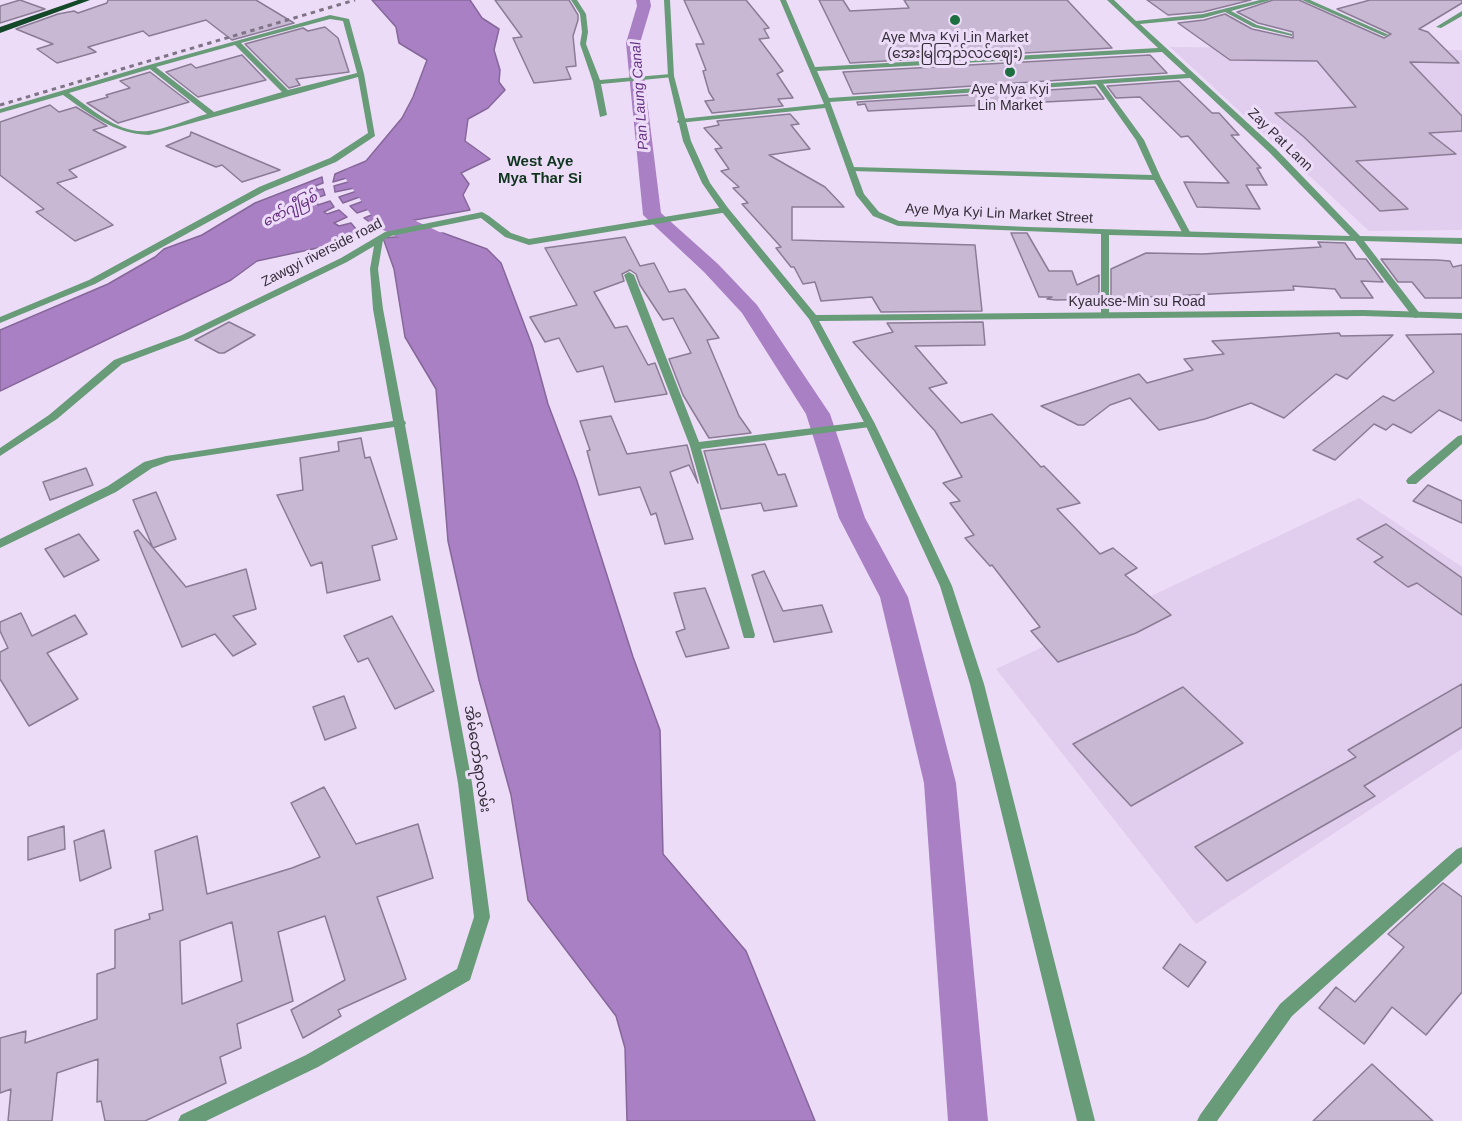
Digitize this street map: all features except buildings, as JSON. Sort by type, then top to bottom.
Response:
[{"type":"highway","points":[[0,30],[86,0]]},
{"type":"street","points":[[574,0],[583,14],[583,44],[597,82],[603,116]]},
{"type":"street","points":[[667,0],[671,76],[687,141],[706,183],[725,210],[813,318],[870,424],[946,586],[977,684],[1086,1121]]},
{"type":"street","name":"Aye Mya Kyi Lin Market Street","points":[[783,0],[827,103],[860,195],[876,214],[898,223],[1105,232],[1462,242]]},
{"type":"street","name":"Zay Pat Lann","points":[[1110,0],[1273,151],[1357,238],[1416,315]]},
{"type":"street","points":[[1135,23],[1203,16],[1268,0]]},
{"type":"street","points":[[1305,0],[1386,35]]},
{"type":"street","points":[[1225,10],[1255,26],[1290,35]]},
{"type":"street","points":[[1439,27],[1462,13]]},
{"type":"street","points":[[0,111],[151,66],[330,17],[346,19],[361,74],[372,134],[333,160],[262,189],[92,282],[0,320]]},
{"type":"street","points":[[237,43],[287,93]]},
{"type":"street","points":[[811,69],[1164,50]]},
{"type":"street","points":[[151,66],[213,115]]},
{"type":"street","points":[[64,92],[119,130],[132,134],[149,133],[361,74]]},
{"type":"street","points":[[597,82],[671,76]]},
{"type":"street","points":[[681,121],[827,103],[1194,76]]},
{"type":"street","points":[[1099,82],[1153,163],[1157,178],[1187,234]]},
{"type":"street","points":[[852,169],[1157,178]]},
{"type":"street","name":"Zawgyi riverside road","points":[[0,453],[53,417],[117,362],[185,337],[344,260],[396,231],[482,215],[489,218],[512,238],[529,242],[725,210]]},
{"type":"street","points":[[1104,316],[1105,232]]},
{"type":"street","name":"အိမ်တော်ရာလမ်း","points":[[187,1121],[312,1061],[464,975],[482,917],[465,783],[401,423],[378,309],[374,269],[379,240]]},
{"type":"street","points":[[628,275],[695,446],[749,635]]},
{"type":"street","name":"Kyaukse-Min su Road","points":[[813,318],[1462,316]]},
{"type":"street","points":[[0,544],[112,489],[148,465],[170,458],[401,423]]},
{"type":"street","points":[[695,446],[870,424]]},
{"type":"street","points":[[1412,481],[1462,438]]},
{"type":"street","points":[[1206,1121],[1286,1010],[1462,854]]},
{"type":"shaded area","points":[[1170,47],[1462,50],[1462,230],[1369,231]]},
{"type":"shaded area","points":[[1359,498],[1462,567],[1462,749],[1196,924],[996,669]]},
{"type":"water","points":[[372,0],[470,0],[482,18],[499,29],[494,50],[500,70],[499,82],[505,90],[488,108],[468,119],[465,141],[490,159],[461,173],[469,184],[463,195],[470,210],[376,227],[364,218],[384,210],[378,206],[357,213],[350,206],[369,199],[365,195],[343,203],[339,197],[360,190],[359,187],[335,192],[334,186],[355,180],[353,176],[333,182],[335,174],[366,161],[402,118],[427,60],[399,43],[396,27]]},
{"type":"water","name":"ဇော်ဂျီမြစ်","points":[[322,177],[323,183],[315,186],[318,190],[323,189],[325,195],[316,198],[318,205],[330,201],[334,207],[324,212],[327,214],[339,210],[347,217],[334,223],[339,226],[351,223],[361,235],[336,244],[257,261],[231,280],[0,391],[0,330],[108,284],[155,257],[164,249],[202,235],[255,203]]},
{"type":"water","points":[[443,233],[487,249],[501,263],[532,345],[548,404],[577,481],[633,657],[660,730],[663,854],[746,951],[815,1121],[627,1121],[625,1048],[616,1016],[528,900],[511,795],[479,680],[448,541],[436,389],[405,337],[394,269],[383,238]]},
{"type":"waterway","name":"Pan Laung Canal","points":[[643,0],[644,6],[633,43],[652,215],[711,268],[750,309],[818,414],[852,518],[894,597],[940,783],[968,1121]]},
{"type":"waterway","points":[[358,175],[392,222],[464,256],[468,267]]},
{"type":"railway","points":[[0,105],[355,0]]},
{"type":"place","name":"Aye Mya Kyi Lin Market (အေးမြကြည်လင်ဈေး)","points":[[955,20]]},
{"type":"place","name":"Aye Mya Kyi Lin Market","points":[[1010,72]]},
{"type":"district","name":"West Aye Mya Thar Si","points":[[540,170]]}]
